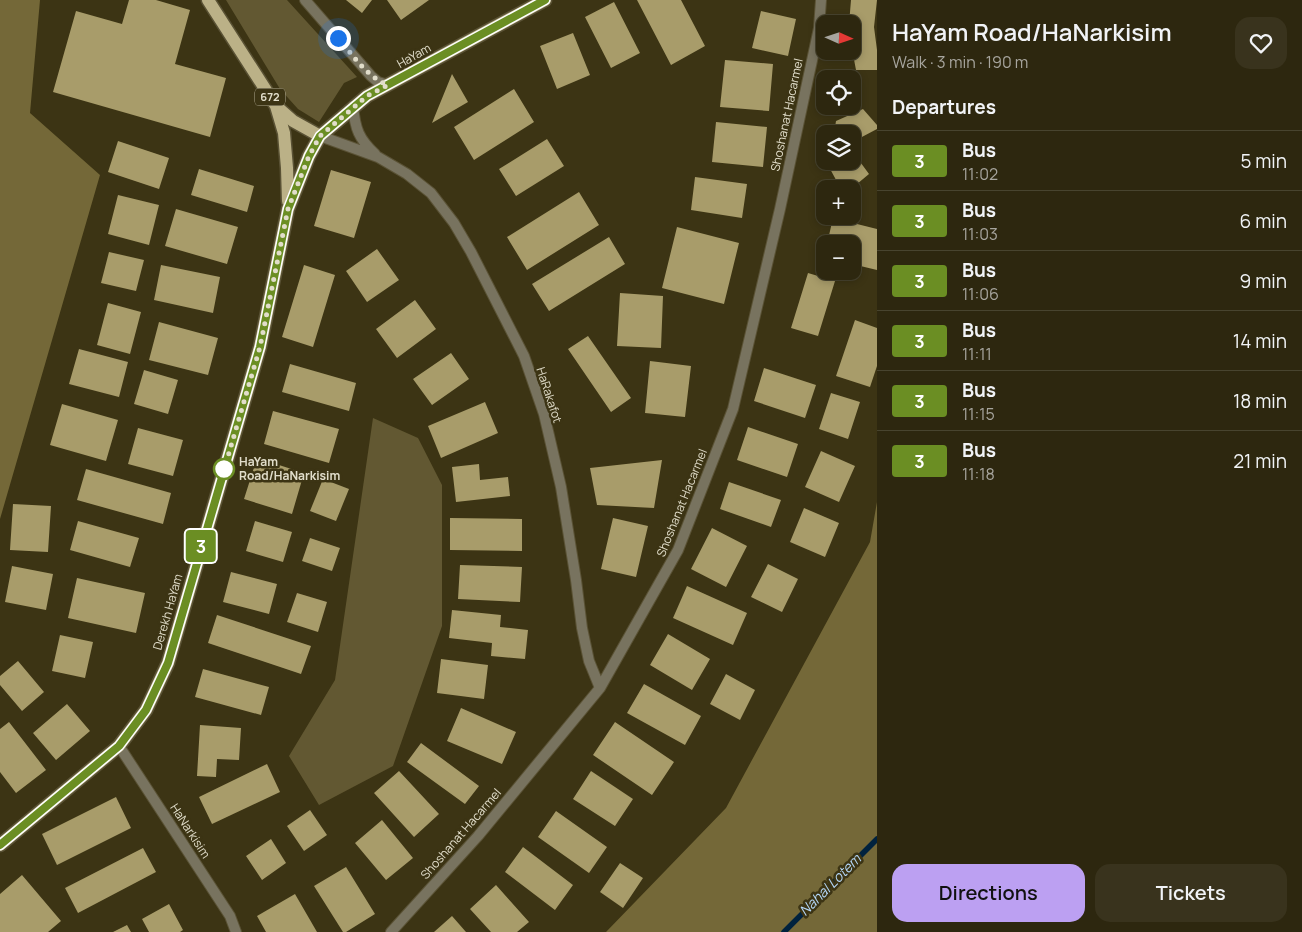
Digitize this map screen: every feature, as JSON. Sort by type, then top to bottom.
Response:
[{"type":"main road","name":"672","points":[[208,0],[276,106],[284,133],[288,209]]},
{"type":"main road","name":"HaYam","points":[[288,209],[309,156],[320,136],[353,106],[367,96],[545,0]]},
{"type":"main road","points":[[276,106],[293,121],[320,136]]},
{"type":"main road","name":"Derekh HaYam","points":[[0,845],[119,746],[146,710],[168,663],[260,347],[288,209]]},
{"type":"street","points":[[305,0],[371,76],[378,82],[388,85]]},
{"type":"street","name":"Shoshanat Hacarmel","points":[[391,932],[478,836],[600,688],[678,550],[733,409],[782,199],[819,28],[822,0]]},
{"type":"street","name":"HaRakafot","points":[[353,106],[354,122],[359,135],[378,157]]},
{"type":"street","name":"HaRakafot","points":[[320,136],[378,157],[407,174],[431,193],[454,222],[524,356],[546,423],[561,487],[582,628],[589,661],[600,688]]},
{"type":"street","name":"HaNarkisim","points":[[119,746],[230,916],[236,932]]},
{"type":"shaded area","points":[[0,0],[40,0],[30,113],[100,175],[0,519]]},
{"type":"shaded area","points":[[226,0],[287,0],[357,77],[344,83],[319,122],[298,109],[280,89]]},
{"type":"shaded area","points":[[373,418],[418,438],[442,485],[442,626],[393,766],[319,805],[289,756],[335,680]]},
{"type":"shaded area","points":[[877,502],[877,932],[606,932],[726,808],[870,542]]},
{"type":"building","points":[[129,0],[156,0],[190,10],[175,64],[226,78],[210,137],[53,92],[76,11],[122,24]]},
{"type":"building","points":[[346,0],[372,0],[362,13]]},
{"type":"building","points":[[387,0],[429,0],[401,20]]},
{"type":"building","points":[[637,0],[681,0],[705,46],[671,65]]},
{"type":"building","points":[[851,0],[877,0],[874,27],[877,70],[856,70],[854,60],[861,60],[861,15],[850,15]]},
{"type":"building","points":[[614,2],[640,53],[611,68],[585,17]]},
{"type":"building","points":[[761,11],[796,19],[788,56],[752,48]]},
{"type":"building","points":[[573,33],[590,75],[557,89],[540,46]]},
{"type":"building","points":[[725,60],[773,64],[769,111],[720,107]]},
{"type":"building","points":[[452,74],[468,102],[432,123]]},
{"type":"building","points":[[514,89],[534,122],[474,160],[454,127]]},
{"type":"building","points":[[863,109],[877,125],[877,129],[861,137],[861,125],[835,125],[836,121],[850,115],[861,115],[861,110]]},
{"type":"building","points":[[716,122],[767,127],[763,167],[712,162]]},
{"type":"building","points":[[547,139],[564,166],[516,196],[499,169]]},
{"type":"building","points":[[118,141],[169,158],[159,189],[108,172]]},
{"type":"building","points":[[861,163],[869,174],[861,181],[836,180],[831,170],[861,170]]},
{"type":"building","points":[[199,169],[254,186],[247,212],[191,195]]},
{"type":"building","points":[[331,170],[371,182],[354,238],[314,226]]},
{"type":"building","points":[[695,177],[747,184],[742,218],[691,210]]},
{"type":"building","points":[[579,192],[599,225],[527,270],[507,237]]},
{"type":"building","points":[[118,195],[159,205],[149,245],[108,234]]},
{"type":"building","points":[[176,209],[238,227],[227,264],[165,246]]},
{"type":"building","points":[[831,225],[861,225],[877,229],[877,270],[861,266],[861,235],[829,235]]},
{"type":"building","points":[[677,227],[739,243],[724,304],[662,288]]},
{"type":"building","points":[[609,237],[625,264],[549,311],[532,284]]},
{"type":"building","points":[[377,249],[399,280],[367,302],[346,271]]},
{"type":"building","points":[[109,252],[144,260],[136,291],[101,283]]},
{"type":"building","points":[[161,265],[220,277],[213,313],[154,300]]},
{"type":"building","points":[[304,265],[335,275],[313,347],[282,337]]},
{"type":"building","points":[[808,273],[816,275],[816,280],[835,281],[818,336],[791,328]]},
{"type":"building","points":[[620,293],[663,296],[661,348],[617,346]]},
{"type":"building","points":[[415,300],[436,329],[397,358],[376,329]]},
{"type":"building","points":[[108,303],[141,312],[130,354],[97,345]]},
{"type":"building","points":[[855,320],[877,328],[877,366],[870,387],[836,376]]},
{"type":"building","points":[[159,322],[218,338],[208,375],[149,360]]},
{"type":"building","points":[[588,336],[631,398],[611,412],[568,349]]},
{"type":"building","points":[[79,349],[128,362],[119,397],[69,384]]},
{"type":"building","points":[[451,353],[469,379],[432,405],[413,379]]},
{"type":"building","points":[[650,361],[691,366],[685,417],[645,413]]},
{"type":"building","points":[[290,364],[356,383],[349,411],[282,392]]},
{"type":"building","points":[[764,368],[816,385],[805,418],[754,401]]},
{"type":"building","points":[[144,370],[178,380],[168,414],[134,404]]},
{"type":"building","points":[[831,393],[860,402],[848,439],[819,429]]},
{"type":"building","points":[[485,402],[498,433],[441,458],[428,426]]},
{"type":"building","points":[[62,404],[118,420],[106,461],[50,445]]},
{"type":"building","points":[[273,411],[339,429],[329,463],[264,444]]},
{"type":"building","points":[[748,427],[798,444],[787,477],[737,460]]},
{"type":"building","points":[[138,428],[183,440],[173,476],[128,464]]},
{"type":"building","points":[[821,451],[855,466],[839,502],[805,487]]},
{"type":"building","points":[[257,458],[304,473],[292,514],[244,499]]},
{"type":"building","points":[[662,460],[654,508],[597,505],[590,468]]},
{"type":"building","points":[[479,464],[480,480],[508,477],[510,496],[456,502],[452,467]]},
{"type":"building","points":[[86,469],[171,493],[163,524],[77,500]]},
{"type":"building","points":[[323,479],[349,489],[336,521],[310,511]]},
{"type":"building","points":[[729,482],[781,500],[771,527],[720,509]]},
{"type":"building","points":[[13,504],[51,506],[48,552],[10,550]]},
{"type":"building","points":[[804,508],[839,523],[825,557],[790,542]]},
{"type":"building","points":[[450,518],[522,519],[522,551],[450,550]]},
{"type":"building","points":[[613,518],[648,526],[636,577],[601,569]]},
{"type":"building","points":[[78,521],[139,538],[130,567],[70,550]]},
{"type":"building","points":[[255,521],[292,532],[283,562],[246,551]]},
{"type":"building","points":[[712,528],[747,546],[726,587],[691,569]]},
{"type":"building","points":[[310,538],[340,548],[332,571],[302,561]]},
{"type":"building","points":[[768,564],[798,579],[782,612],[751,597]]},
{"type":"building","points":[[460,565],[522,567],[520,602],[458,599]]},
{"type":"building","points":[[12,566],[53,574],[46,610],[5,602]]},
{"type":"building","points":[[231,572],[277,584],[269,614],[223,602]]},
{"type":"building","points":[[77,578],[145,593],[136,633],[68,618]]},
{"type":"building","points":[[687,586],[747,613],[733,645],[673,618]]},
{"type":"building","points":[[297,593],[327,602],[318,632],[287,622]]},
{"type":"building","points":[[452,610],[501,615],[500,627],[528,630],[525,659],[491,656],[492,643],[449,638]]},
{"type":"building","points":[[217,615],[311,646],[301,674],[208,643]]},
{"type":"building","points":[[668,634],[710,659],[692,690],[650,665]]},
{"type":"building","points":[[60,635],[93,642],[85,678],[52,671]]},
{"type":"building","points":[[441,659],[488,665],[484,699],[437,693]]},
{"type":"building","points":[[18,661],[44,692],[22,711],[0,685],[0,676]]},
{"type":"building","points":[[203,669],[269,687],[261,715],[195,697]]},
{"type":"building","points":[[726,674],[755,690],[740,720],[710,704]]},
{"type":"building","points":[[644,684],[701,716],[685,745],[627,713]]},
{"type":"building","points":[[67,704],[90,731],[56,760],[33,733]]},
{"type":"building","points":[[461,708],[516,732],[502,764],[447,741]]},
{"type":"building","points":[[9,722],[46,770],[16,793],[0,772],[0,729]]},
{"type":"building","points":[[615,722],[674,762],[652,795],[593,755]]},
{"type":"building","points":[[200,725],[241,728],[239,760],[217,759],[216,777],[197,776]]},
{"type":"building","points":[[421,743],[479,786],[465,804],[407,762]]},
{"type":"building","points":[[267,764],[280,792],[212,824],[199,797]]},
{"type":"building","points":[[399,771],[439,814],[414,837],[374,793]]},
{"type":"building","points":[[591,771],[633,799],[615,826],[573,799]]},
{"type":"building","points":[[116,797],[131,828],[57,865],[42,834]]},
{"type":"building","points":[[310,810],[327,835],[304,851],[287,826]]},
{"type":"building","points":[[556,811],[607,847],[589,873],[538,837]]},
{"type":"building","points":[[382,820],[413,858],[386,880],[355,843]]},
{"type":"building","points":[[271,839],[286,863],[262,880],[246,856]]},
{"type":"building","points":[[523,847],[573,885],[555,910],[505,872]]},
{"type":"building","points":[[143,848],[156,872],[78,913],[65,888]]},
{"type":"building","points":[[620,863],[643,878],[623,908],[600,892]]},
{"type":"building","points":[[346,867],[375,914],[343,932],[314,886]]},
{"type":"building","points":[[22,875],[61,921],[48,932],[0,932],[0,894]]},
{"type":"building","points":[[496,885],[529,922],[517,932],[491,932],[470,909]]},
{"type":"building","points":[[295,894],[317,932],[266,932],[257,916]]},
{"type":"building","points":[[169,904],[183,930],[180,932],[149,932],[142,919]]},
{"type":"building","points":[[452,916],[466,932],[434,932]]},
{"type":"building","points":[[127,925],[131,932],[113,932]]},
{"type":"waterway","name":"Nahal Lotem","points":[[784,932],[877,839]]},
{"type":"bus line","name":"3","points":[[0,845],[119,746],[146,710],[168,663],[260,347],[288,209],[309,156],[320,136],[367,96],[545,0]]},
{"type":"place","name":"HaYam Road/HaNarkisim","points":[[224,469]]},
{"type":"route","points":[[224,469],[260,347],[288,209],[309,156],[320,136],[353,106],[388,85],[378,82],[371,76],[338,38]]}]
